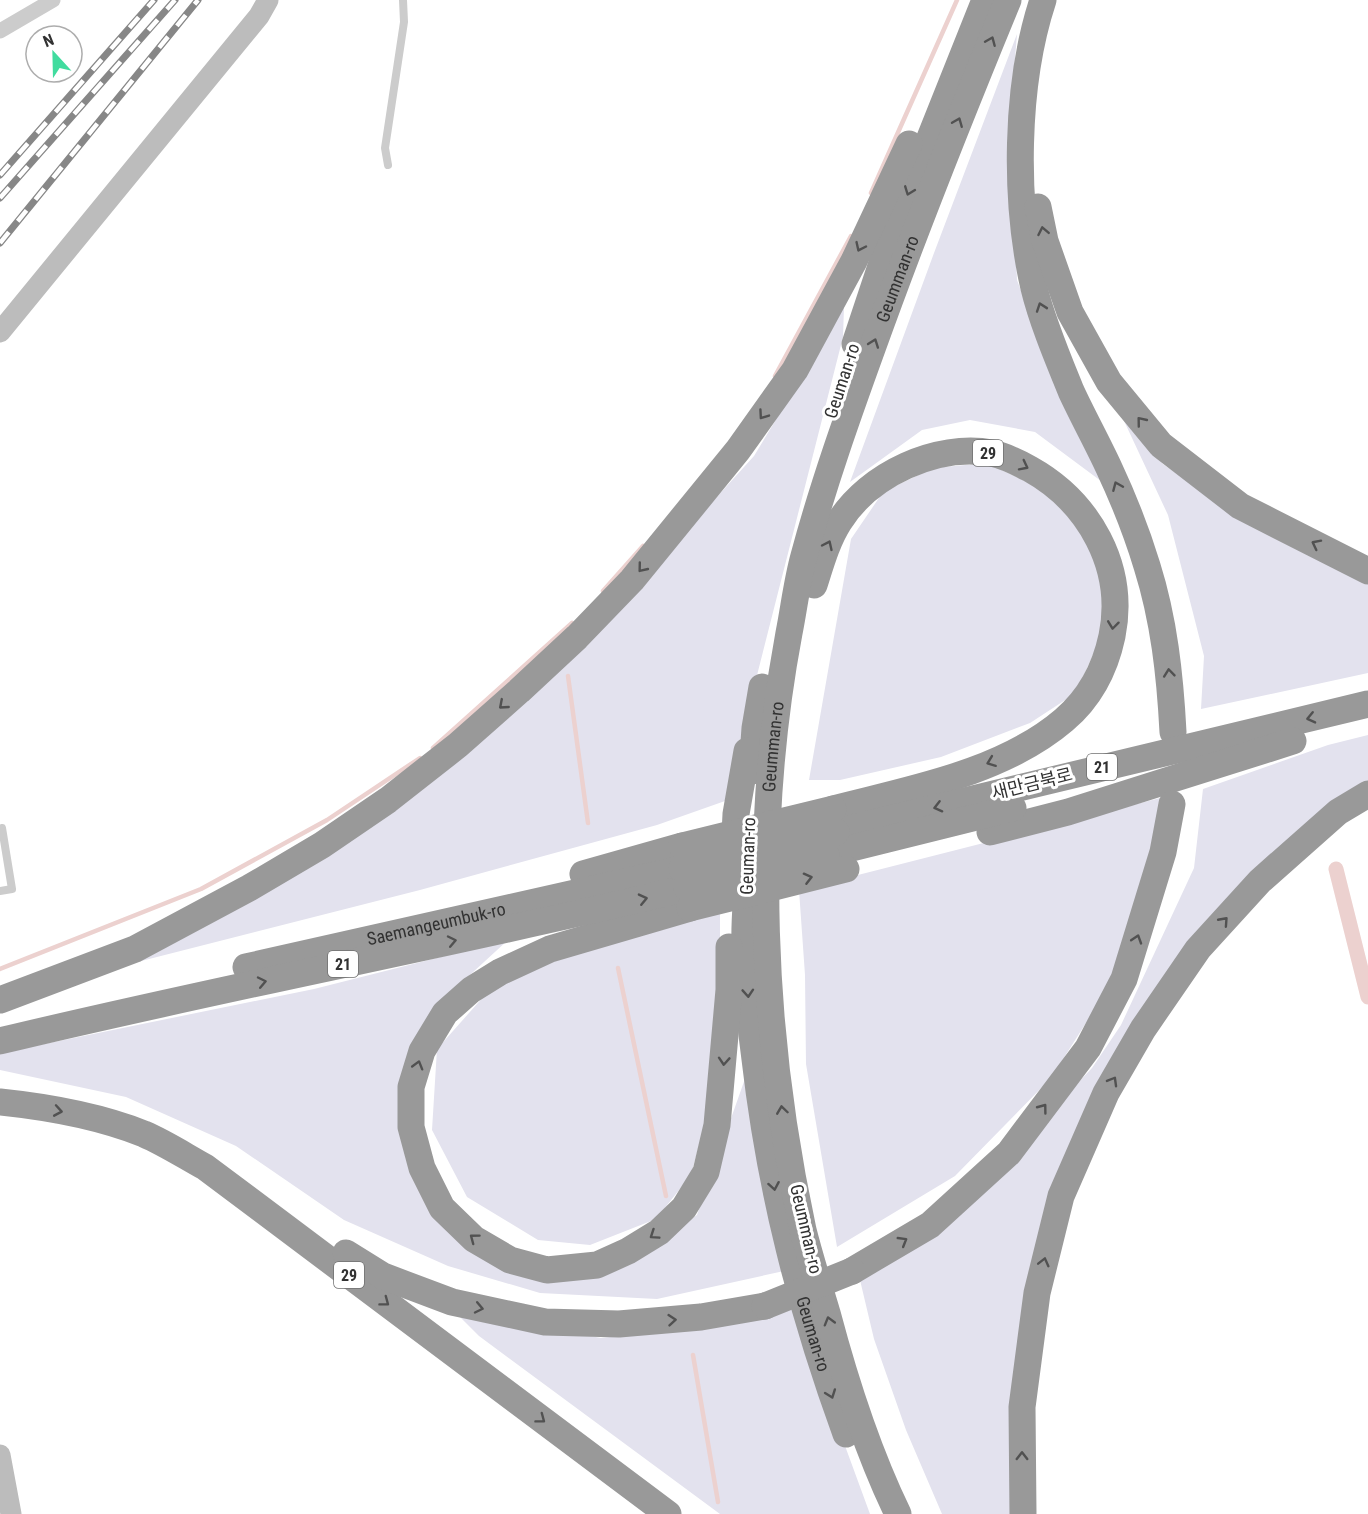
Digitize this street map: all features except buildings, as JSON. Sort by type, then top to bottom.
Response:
[{"type":"highway","name":"Geumman-ro","points":[[898,1514],[864,1433],[834,1340],[804,1232],[787,1144],[772,1041],[766,933],[769,785],[778,689],[803,559],[837,447],[918,222],[1008,0]]},
{"type":"highway","points":[[1044,0],[1037,18],[1027,76],[1020,151],[1022,223],[1035,289],[1054,346],[1072,392],[1111,471],[1147,566],[1161,614],[1169,673],[1173,732]]},
{"type":"highway","points":[[1051,0],[1032,112],[1034,183],[1045,241],[1075,322],[1109,382],[1161,445],[1240,506],[1368,571]]},
{"type":"highway","points":[[0,1000],[135,949],[249,888],[322,845],[388,800],[458,744],[577,637],[633,580],[738,450],[795,369],[854,261],[936,82],[983,4]]},
{"type":"highway","name":"Geuman-ro","points":[[878,1514],[819,1360],[776,1197],[760,1102],[745,945],[755,728],[783,570],[812,474],[892,233],[983,4]]},
{"type":"highway","name":"29","points":[[766,933],[787,736],[810,598],[825,552],[840,521],[863,494],[894,471],[925,458],[957,452],[992,453],[1020,464],[1051,481],[1076,503],[1095,532],[1108,560],[1114,591],[1115,621],[1108,654],[1095,682],[1082,703],[1063,721],[1032,743],[998,760],[943,780],[839,840]]},
{"type":"highway","points":[[768,649],[736,814],[729,922],[729,990],[723,1075],[717,1125],[706,1172],[684,1208],[659,1232],[628,1251],[597,1265],[547,1270],[510,1260],[474,1239],[442,1208],[422,1168],[411,1127],[411,1087],[422,1051],[445,1013],[471,990],[500,972],[550,949],[685,878],[839,840]]},
{"type":"highway","name":"새만금북로","points":[[839,840],[1368,704]]},
{"type":"highway","name":"새만금북로","points":[[839,840],[1293,741],[1368,722]]},
{"type":"highway","points":[[1023,1514],[1022,1407],[1037,1293],[1061,1196],[1106,1093],[1143,1029],[1198,949],[1260,881],[1338,812],[1368,794]]},
{"type":"highway","points":[[205,1167],[383,1276],[452,1302],[545,1322],[619,1324],[701,1317],[765,1306],[852,1271],[930,1225],[1010,1153],[1088,1048],[1124,979],[1163,852],[1172,804]]},
{"type":"highway","name":"Saemangeumbuk-ro","points":[[0,1041],[114,1014],[586,912],[685,878],[839,840]]},
{"type":"highway","name":"Saemangeumbuk-ro","points":[[0,1026],[310,951],[571,895],[685,878]]},
{"type":"highway","name":"29","points":[[0,1102],[79,1114],[143,1134],[205,1167],[668,1514]]},
{"type":"street","points":[[0,31],[53,0]]},
{"type":"street","points":[[0,332],[259,16],[268,0]]},
{"type":"street","points":[[0,1455],[11,1514]]},
{"type":"lane","points":[[388,165],[385,148],[404,22],[403,0]]},
{"type":"lane","points":[[0,891],[12,889],[2,828]]},
{"type":"shaded area","points":[[1017,34],[1010,120],[1017,280],[1060,394],[1109,487],[1035,432],[970,420],[922,430],[850,482],[934,253]]},
{"type":"shaded area","points":[[844,307],[843,337],[725,801],[657,825],[420,890],[102,971],[339,848],[559,671],[754,456]]},
{"type":"shaded area","points":[[1118,408],[1163,464],[1190,483],[1368,569],[1368,673],[1201,709],[1204,656],[1168,515]]},
{"type":"shaded area","points":[[987,463],[1046,491],[1088,540],[1105,594],[1100,639],[1076,693],[1030,723],[941,757],[840,780],[809,780],[851,539],[883,492],[933,468]]},
{"type":"shaded area","points":[[1368,735],[1368,786],[1151,1002],[1025,1296],[1017,1514],[942,1514],[906,1430],[874,1339],[860,1280],[938,1230],[1092,1068],[1121,1025],[1194,868],[1203,789],[1328,745]]},
{"type":"shaded area","points":[[1164,797],[1112,982],[1051,1078],[955,1176],[837,1247],[806,1064],[805,975],[799,890]]},
{"type":"shaded area","points":[[720,913],[720,958],[712,1096],[691,1175],[656,1219],[590,1245],[538,1240],[467,1197],[432,1130],[437,1049],[493,986],[596,943]]},
{"type":"shaded area","points":[[508,940],[435,1007],[398,1087],[406,1160],[438,1216],[529,1276],[644,1253],[697,1215],[747,1073],[784,1271],[657,1299],[540,1293],[448,1266],[344,1220],[236,1146],[126,1097],[0,1070],[0,1053],[314,989]]},
{"type":"shaded area","points":[[793,1304],[870,1514],[720,1514],[479,1336],[453,1310],[601,1338],[740,1322]]},
{"type":"waterway","points":[[871,193],[957,0]]},
{"type":"waterway","points":[[775,376],[851,236]]},
{"type":"waterway","points":[[603,591],[643,546]]},
{"type":"waterway","points":[[433,748],[572,623]]},
{"type":"waterway","points":[[568,676],[588,823]]},
{"type":"waterway","points":[[0,969],[201,889],[327,820],[420,758]]},
{"type":"waterway","points":[[1336,869],[1368,997]]},
{"type":"waterway","points":[[618,968],[666,1196]]},
{"type":"waterway","points":[[693,1355],[718,1502]]},
{"type":"railway","points":[[0,175],[154,0]]},
{"type":"railway","points":[[0,198],[175,0]]},
{"type":"railway","points":[[0,243],[198,0]]}]
